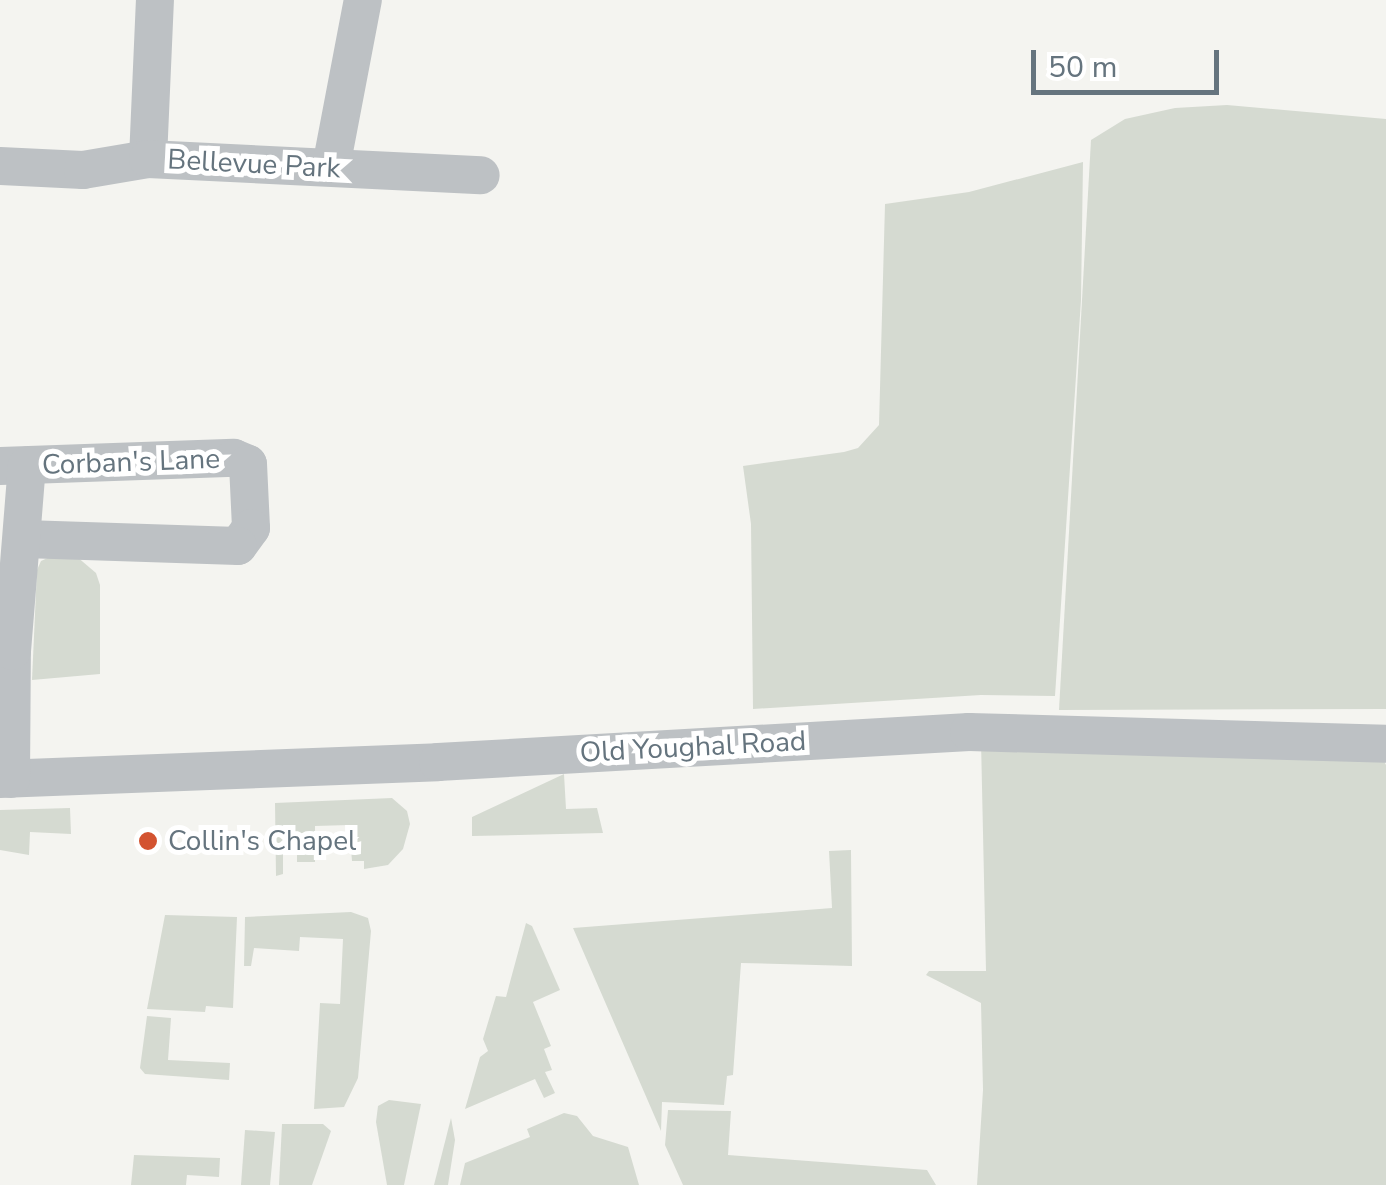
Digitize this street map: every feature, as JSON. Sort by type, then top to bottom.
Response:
[{"type":"street","points":[[148,159],[155,0]]},
{"type":"street","points":[[330,167],[363,0]]},
{"type":"street","name":"Bellevue Park","points":[[14,166],[83,170],[148,159],[481,175]]},
{"type":"street","name":"Corban's Lane","points":[[14,466],[234,458],[248,464],[250,477],[251,528],[238,546],[24,539]]},
{"type":"street","points":[[5,779],[6,651],[24,539],[14,466]]},
{"type":"street","name":"Old Youghal Road","points":[[5,779],[438,762],[969,732],[1386,744]]},
{"type":"shaded area","points":[[1227,105],[1386,119],[1386,709],[1059,710],[1091,140],[1125,119],[1175,108]]},
{"type":"shaded area","points":[[1083,162],[1081,300],[1055,696],[981,695],[753,709],[751,524],[743,466],[858,448],[879,425],[885,204],[969,192]]},
{"type":"shaded area","points":[[52,556],[76,556],[96,573],[100,585],[100,674],[32,680],[37,570],[41,561]]},
{"type":"shaded area","points":[[981,741],[1381,755],[1386,765],[1386,1185],[977,1185],[983,1090],[981,1003],[926,975],[929,971],[986,971]]},
{"type":"shaded area","points":[[564,774],[566,809],[597,808],[603,833],[472,836],[472,817]]},
{"type":"shaded area","points":[[392,798],[407,811],[410,824],[403,849],[388,865],[364,869],[364,861],[352,861],[349,825],[315,826],[315,862],[297,862],[297,848],[283,848],[283,874],[276,876],[275,803]]},
{"type":"shaded area","points":[[70,808],[71,834],[30,832],[29,855],[0,850],[0,810]]},
{"type":"shaded area","points":[[851,850],[852,966],[741,963],[733,1075],[727,1076],[724,1105],[662,1102],[661,1131],[573,928],[832,908],[829,851]]},
{"type":"shaded area","points":[[351,912],[368,918],[371,931],[358,1078],[344,1107],[314,1109],[320,1003],[340,1004],[343,939],[300,937],[299,951],[254,948],[251,966],[244,966],[245,917]]},
{"type":"shaded area","points":[[165,915],[237,917],[233,1008],[206,1006],[205,1012],[147,1009]]},
{"type":"shaded area","points":[[526,923],[532,926],[560,990],[533,1002],[551,1046],[544,1049],[552,1070],[545,1072],[555,1093],[544,1098],[535,1079],[465,1109],[480,1057],[488,1051],[483,1039],[496,996],[506,997]]},
{"type":"shaded area","points":[[147,1016],[171,1018],[168,1060],[230,1063],[229,1080],[145,1074],[140,1068]]},
{"type":"shaded area","points":[[389,1100],[421,1104],[404,1185],[387,1185],[376,1122],[378,1106]]},
{"type":"shaded area","points":[[668,1110],[731,1111],[728,1155],[927,1170],[936,1185],[683,1185],[665,1145]]},
{"type":"shaded area","points":[[564,1113],[577,1116],[593,1136],[628,1147],[639,1185],[460,1185],[465,1163],[530,1137],[527,1129]]},
{"type":"shaded area","points":[[451,1118],[455,1140],[448,1185],[434,1185]]},
{"type":"shaded area","points":[[282,1124],[323,1124],[331,1131],[312,1185],[279,1185]]},
{"type":"shaded area","points":[[245,1130],[275,1132],[270,1185],[241,1185]]},
{"type":"shaded area","points":[[134,1155],[220,1158],[219,1177],[187,1175],[186,1185],[131,1185]]},
{"type":"place","name":"Collin's Chapel","points":[[148,841]]}]
